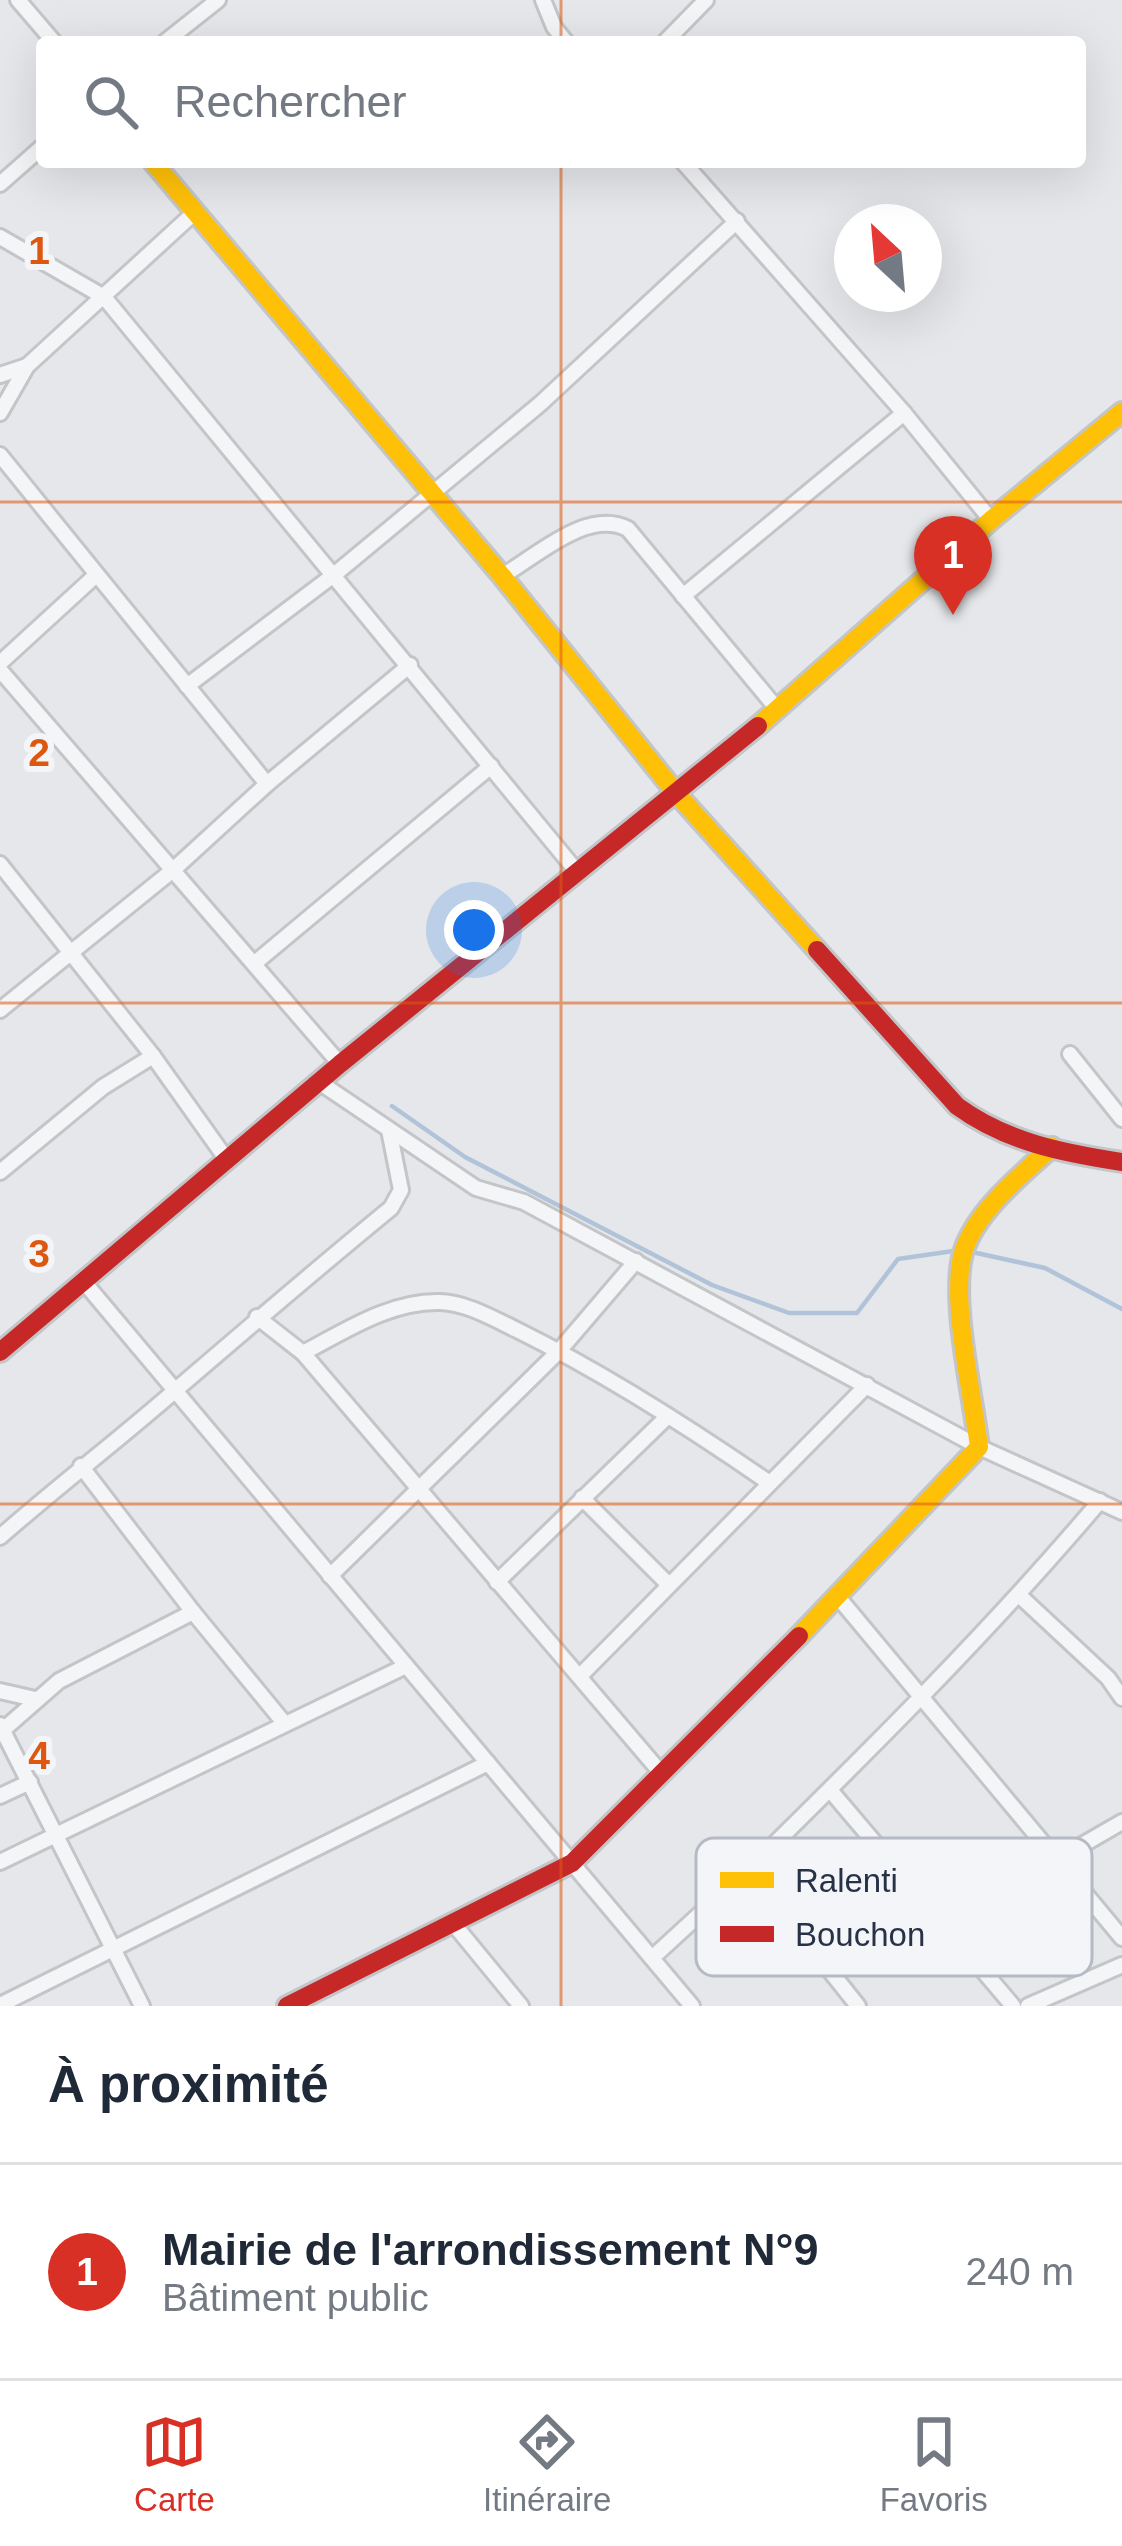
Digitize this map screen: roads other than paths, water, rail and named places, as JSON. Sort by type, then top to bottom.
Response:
[{"type":"street","points":[[18,0],[49,36]]},
{"type":"street","points":[[173,36],[218,0]]},
{"type":"street","points":[[543,0],[561,36]]},
{"type":"street","points":[[671,36],[706,0]]},
{"type":"street","points":[[0,184],[36,152]]},
{"type":"street","points":[[157,168],[502,576],[676,794],[957,1106],[993,1129],[1122,1162]]},
{"type":"street","points":[[688,168],[904,413],[991,520]]},
{"type":"street","points":[[0,413],[27,366],[194,213]]},
{"type":"street","points":[[187,686],[334,574],[540,404],[737,220]]},
{"type":"street","points":[[0,237],[104,297],[578,873]]},
{"type":"street","points":[[0,375],[27,366]]},
{"type":"street","points":[[0,1352],[340,1064],[778,710],[991,520],[1122,412]]},
{"type":"street","points":[[682,596],[904,413]]},
{"type":"street","points":[[0,455],[267,784]]},
{"type":"street","points":[[502,576],[589,525],[608,521],[628,529],[778,710]]},
{"type":"street","points":[[95,575],[0,667],[340,1064]]},
{"type":"street","points":[[0,1010],[173,870],[410,665]]},
{"type":"street","points":[[256,962],[490,766]]},
{"type":"street","points":[[0,864],[153,1056],[227,1160]]},
{"type":"street","points":[[1070,1054],[1122,1119]]},
{"type":"street","points":[[0,1172],[104,1087],[153,1056]]},
{"type":"street","points":[[319,1082],[476,1189],[524,1202],[979,1448],[1122,1513]]},
{"type":"street","points":[[0,1537],[399,1198],[401,1183],[389,1130]]},
{"type":"street","points":[[287,2006],[572,1863],[838,1597],[979,1448],[963,1299],[963,1255],[1012,1185],[1052,1147]]},
{"type":"street","points":[[330,1576],[559,1351],[636,1261]]},
{"type":"street","points":[[84,1282],[692,2006]]},
{"type":"street","points":[[303,1353],[372,1317],[438,1301],[492,1318],[559,1351],[768,1482]]},
{"type":"street","points":[[257,1317],[303,1353],[662,1774]]},
{"type":"street","points":[[580,1676],[868,1385]]},
{"type":"street","points":[[497,1582],[668,1416]]},
{"type":"street","points":[[81,1466],[285,1724]]},
{"type":"street","points":[[582,1498],[668,1584]]},
{"type":"street","points":[[781,1838],[1020,1596],[1100,1501]]},
{"type":"street","points":[[1020,1596],[1108,1678],[1122,1698]]},
{"type":"street","points":[[838,1597],[1040,1838]]},
{"type":"street","points":[[142,2006],[2,1728],[81,1668],[193,1612]]},
{"type":"street","points":[[0,1862],[406,1666]]},
{"type":"street","points":[[1108,1678],[1122,1667]]},
{"type":"street","points":[[0,1691],[35,1699]]},
{"type":"street","points":[[0,2006],[488,1762]]},
{"type":"street","points":[[0,1796],[30,1782]]},
{"type":"street","points":[[830,1790],[870,1838]]},
{"type":"street","points":[[1092,1839],[1122,1822]]},
{"type":"street","points":[[1092,1901],[1122,1938]]},
{"type":"street","points":[[652,1958],[696,1918]]},
{"type":"street","points":[[452,1922],[521,2006]]},
{"type":"street","points":[[1028,2006],[1122,1965]]},
{"type":"street","points":[[834,1976],[858,2006]]},
{"type":"street","points":[[987,1976],[1012,2006]]},
{"type":"waterway","points":[[392,1106],[465,1157],[712,1285],[789,1313],[857,1313],[898,1259],[960,1250]]},
{"type":"waterway","points":[[972,1252],[1045,1268],[1122,1309]]},
{"type":"place","name":"Mairie de l'arrondissement N°9","points":[[953,615]]}]
